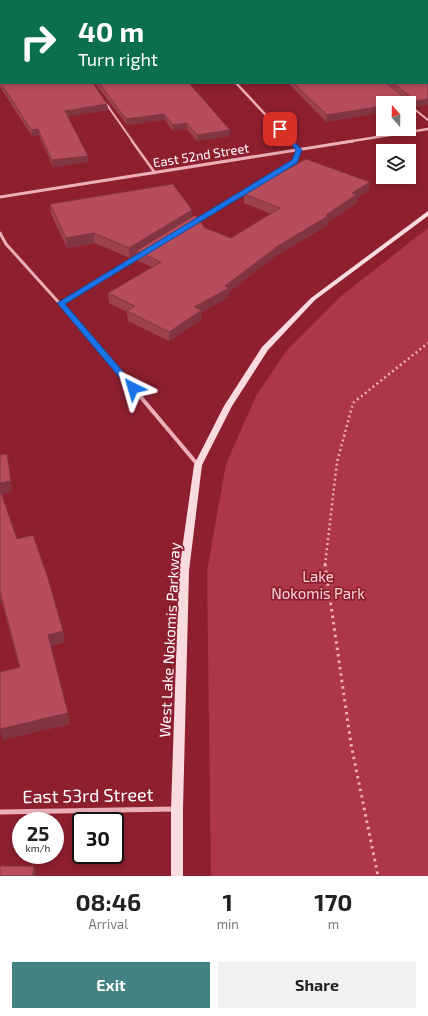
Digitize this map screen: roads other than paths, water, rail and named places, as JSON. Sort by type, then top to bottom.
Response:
[{"type":"street","points":[[237,84],[299,150]]},
{"type":"street","name":"East 52nd Street","points":[[0,197],[428,129]]},
{"type":"street","name":"West Lake Nokomis Parkway","points":[[177,876],[177,809],[184,571],[198,465],[228,406],[265,349],[313,299],[428,213]]},
{"type":"street","points":[[0,232],[6,244],[61,303],[198,465]]},
{"type":"street","name":"East 53rd Street","points":[[0,812],[177,809]]},
{"type":"lane","points":[[105,101],[154,173]]},
{"type":"lane","points":[[416,111],[428,120]]},
{"type":"lane","points":[[194,222],[294,162],[299,150]]},
{"type":"lane","points":[[61,303],[140,255]]},
{"type":"park label","name":"Lake Nokomis Park","points":[[318,586]]}]
